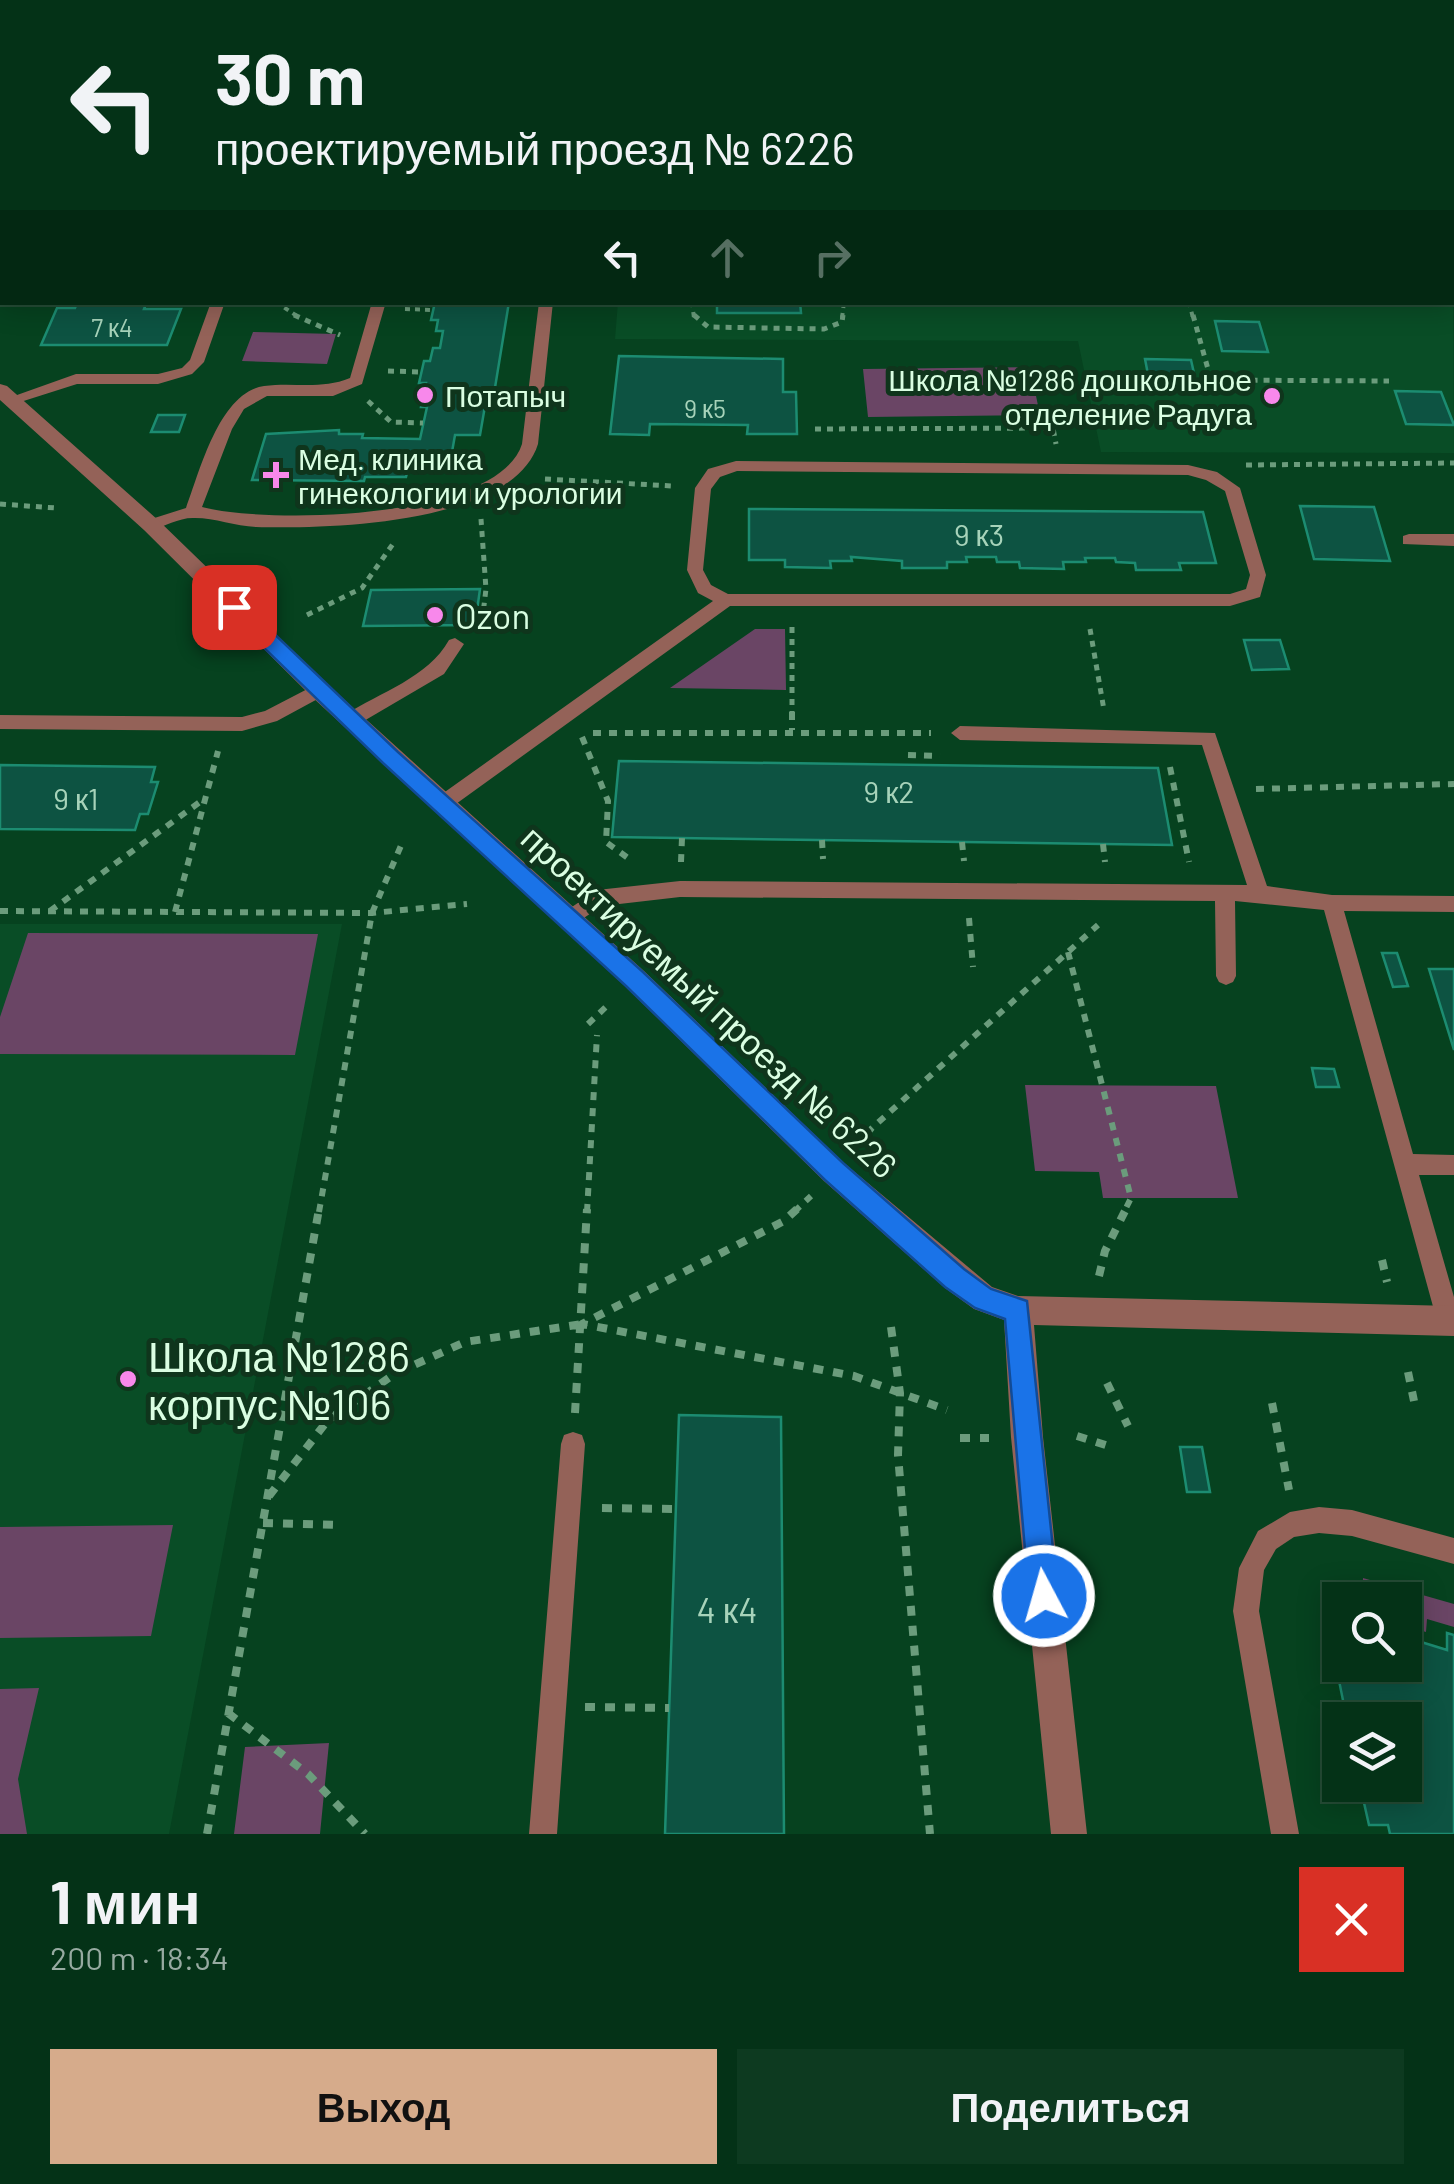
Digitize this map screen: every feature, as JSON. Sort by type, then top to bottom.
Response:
[{"type":"street","name":"проектируемый проезд № 6226","points":[[6,395],[151,525],[319,690],[570,920],[834,1172],[954,1278],[984,1299],[1018,1310],[1451,1321]]},
{"type":"street","points":[[1018,1310],[1027,1437],[1069,1834]]},
{"type":"lane","points":[[6,395],[76,380],[158,379],[187,371],[197,362],[217,305]]},
{"type":"lane","points":[[192,512],[224,429],[239,406],[264,391],[331,391],[352,385],[361,376],[378,305]]},
{"type":"lane","points":[[151,525],[192,512],[226,519],[348,519],[416,511],[467,498],[506,476],[528,453],[546,305]]},
{"type":"lane","points":[[736,466],[1062,469],[1188,470],[1212,476],[1232,488],[1258,574],[1254,593],[1230,600],[726,600],[704,589],[695,570],[703,488],[714,473],[736,466]]},
{"type":"lane","points":[[1409,540],[1454,540]]},
{"type":"lane","points":[[442,804],[726,600]]},
{"type":"lane","points":[[351,720],[435,674],[448,661],[455,644]]},
{"type":"lane","points":[[0,722],[224,726],[271,716],[319,690]]},
{"type":"lane","points":[[960,734],[1209,738],[1259,893]]},
{"type":"lane","points":[[570,920],[597,898],[652,892],[1259,893],[1332,903],[1454,904]]},
{"type":"lane","points":[[1225,893],[1226,976]]},
{"type":"lane","points":[[1332,903],[1451,1321]]},
{"type":"lane","points":[[1405,1164],[1454,1164]]},
{"type":"lane","points":[[542,1834],[573,1444]]},
{"type":"lane","points":[[1286,1834],[1246,1611],[1246,1580],[1262,1544],[1296,1522],[1312,1518],[1343,1520],[1454,1551]]},
{"type":"path","points":[[279,305],[368,347]]},
{"type":"path","points":[[692,305],[694,319],[708,328],[824,329],[842,322],[844,305]]},
{"type":"path","points":[[1190,305],[1211,380],[1389,381]]},
{"type":"path","points":[[352,385],[391,422],[424,423]]},
{"type":"path","points":[[814,428],[1053,428],[1062,469]]},
{"type":"path","points":[[1212,476],[1257,462],[1454,463]]},
{"type":"path","points":[[506,476],[703,488]]},
{"type":"path","points":[[455,644],[482,629],[486,590],[481,514],[467,498]]},
{"type":"path","points":[[0,504],[56,508]]},
{"type":"path","points":[[306,615],[362,588],[416,511]]},
{"type":"path","points":[[1084,600],[1109,736]]},
{"type":"path","points":[[792,601],[792,730]]},
{"type":"path","points":[[562,719],[580,733],[608,801],[606,842],[635,863],[652,892]]},
{"type":"path","points":[[175,912],[224,726]]},
{"type":"path","points":[[580,733],[792,730],[960,734]]},
{"type":"path","points":[[1164,737],[1194,893]]},
{"type":"path","points":[[908,755],[950,756]]},
{"type":"path","points":[[1225,790],[1454,784]]},
{"type":"path","points":[[50,911],[205,798]]},
{"type":"path","points":[[207,1834],[372,913],[403,841]]},
{"type":"path","points":[[966,891],[974,967]]},
{"type":"path","points":[[857,1146],[872,1128],[1133,893]]},
{"type":"path","points":[[0,911],[372,913],[468,904]]},
{"type":"path","points":[[1068,952],[1106,1085],[1131,1198],[1106,1252],[1098,1280]]},
{"type":"path","points":[[588,1024],[608,1004]]},
{"type":"path","points":[[573,1444],[597,1035]]},
{"type":"path","points":[[267,1498],[328,1420],[396,1373],[465,1342],[582,1324],[784,1221],[809,1198]]},
{"type":"path","points":[[1382,1260],[1390,1293]]},
{"type":"path","points":[[582,1324],[854,1376],[947,1410]]},
{"type":"path","points":[[891,1327],[900,1393],[898,1455],[930,1834]]},
{"type":"path","points":[[1408,1372],[1414,1401]]},
{"type":"path","points":[[1106,1383],[1128,1426]]},
{"type":"path","points":[[1272,1403],[1296,1522]]},
{"type":"path","points":[[1077,1436],[1115,1448]]},
{"type":"path","points":[[960,1438],[993,1438]]},
{"type":"path","points":[[568,1508],[676,1509]]},
{"type":"path","points":[[263,1524],[338,1525]]},
{"type":"path","points":[[553,1706],[669,1708]]},
{"type":"path","points":[[228,1713],[308,1774],[365,1834]]},
{"type":"shaded area","name":"Школа №1286 дошкольное отделение Радуга","points":[[618,305],[1453,305],[1454,453],[1101,452],[1078,341],[615,339]]},
{"type":"shaded area","points":[[253,332],[336,334],[327,364],[242,361]]},
{"type":"shaded area","points":[[1030,367],[1040,415],[868,417],[863,369]]},
{"type":"shaded area","points":[[755,629],[785,629],[786,690],[670,688]]},
{"type":"shaded area","name":"Школа №1286 корпус №106","points":[[0,924],[342,924],[169,1834],[0,1834]]},
{"type":"shaded area","points":[[28,933],[318,934],[295,1055],[0,1054],[0,1017]]},
{"type":"shaded area","points":[[1025,1085],[1216,1086],[1238,1198],[1103,1198],[1099,1172],[1035,1171]]},
{"type":"shaded area","points":[[173,1525],[151,1636],[0,1638],[0,1527]]},
{"type":"shaded area","points":[[1422,1595],[1454,1604],[1454,1627],[1427,1619],[1426,1632],[1422,1631]]},
{"type":"shaded area","points":[[39,1688],[18,1779],[27,1834],[0,1834],[0,1689]]},
{"type":"shaded area","points":[[329,1743],[320,1834],[234,1834],[245,1747]]},
{"type":"building","points":[[146,305],[144,309],[181,309],[167,345],[41,345],[57,308]]},
{"type":"building","points":[[434,305],[509,305],[492,406],[485,406],[480,435],[455,435],[449,469],[408,469],[406,477],[365,477],[364,481],[252,480],[266,434],[339,430],[339,434],[363,434],[362,438],[420,439],[427,407],[421,407],[426,383],[419,383],[424,361],[430,361],[433,348],[440,348],[443,331],[436,331],[438,320],[431,320]]},
{"type":"building","points":[[717,305],[800,305],[801,313],[717,313]]},
{"type":"building","points":[[1215,321],[1259,322],[1268,352],[1222,351]]},
{"type":"building","points":[[619,356],[783,359],[783,392],[796,392],[797,434],[747,434],[748,425],[650,424],[649,435],[610,434]]},
{"type":"building","points":[[1145,359],[1191,360],[1198,391],[1151,390]]},
{"type":"building","points":[[1395,391],[1441,392],[1454,425],[1406,424]]},
{"type":"building","points":[[158,415],[185,415],[179,432],[151,432]]},
{"type":"building","points":[[1300,506],[1374,507],[1390,561],[1314,559]]},
{"type":"building","points":[[749,509],[1203,512],[1216,563],[1179,563],[1181,570],[1136,570],[1135,563],[1116,562],[1115,558],[1085,558],[1086,562],[1063,562],[1064,569],[1020,568],[1019,562],[997,562],[996,557],[966,557],[967,562],[947,562],[947,568],[902,568],[902,561],[851,557],[852,561],[830,561],[831,568],[785,567],[785,560],[749,560]]},
{"type":"building","points":[[480,589],[475,625],[363,626],[371,590]]},
{"type":"building","points":[[1244,640],[1280,640],[1289,669],[1252,670]]},
{"type":"building","points":[[619,761],[1158,768],[1172,845],[612,837]]},
{"type":"building","points":[[0,765],[155,767],[151,782],[158,782],[148,814],[140,814],[135,830],[0,829]]},
{"type":"building","points":[[1382,953],[1397,953],[1408,986],[1393,987]]},
{"type":"building","points":[[1429,969],[1454,969],[1454,1050]]},
{"type":"building","points":[[1312,1068],[1334,1069],[1339,1087],[1316,1087]]},
{"type":"building","points":[[679,1415],[781,1417],[784,1834],[665,1834]]},
{"type":"building","points":[[1180,1447],[1202,1447],[1210,1492],[1187,1492]]},
{"type":"building","points":[[1447,1633],[1454,1635],[1454,1834],[1390,1834],[1388,1825],[1369,1825],[1364,1802],[1422,1802],[1422,1702],[1343,1702],[1339,1682],[1422,1682],[1422,1642],[1447,1650]]},
{"type":"place","name":"Потапыч","points":[[425,395]]},
{"type":"place","name":"Школа №1286 дошкольное отделение Радуга","points":[[1272,396]]},
{"type":"place","name":"Мед. клиника гинекологии и урологии","points":[[276,475]]},
{"type":"place","name":"Ozon","points":[[435,615]]},
{"type":"place","name":"Школа №1286 корпус №106","points":[[128,1379]]},
{"type":"route","points":[[234,607],[390,757],[634,979],[834,1172],[954,1278],[984,1299],[1018,1310],[1044,1596]]}]
